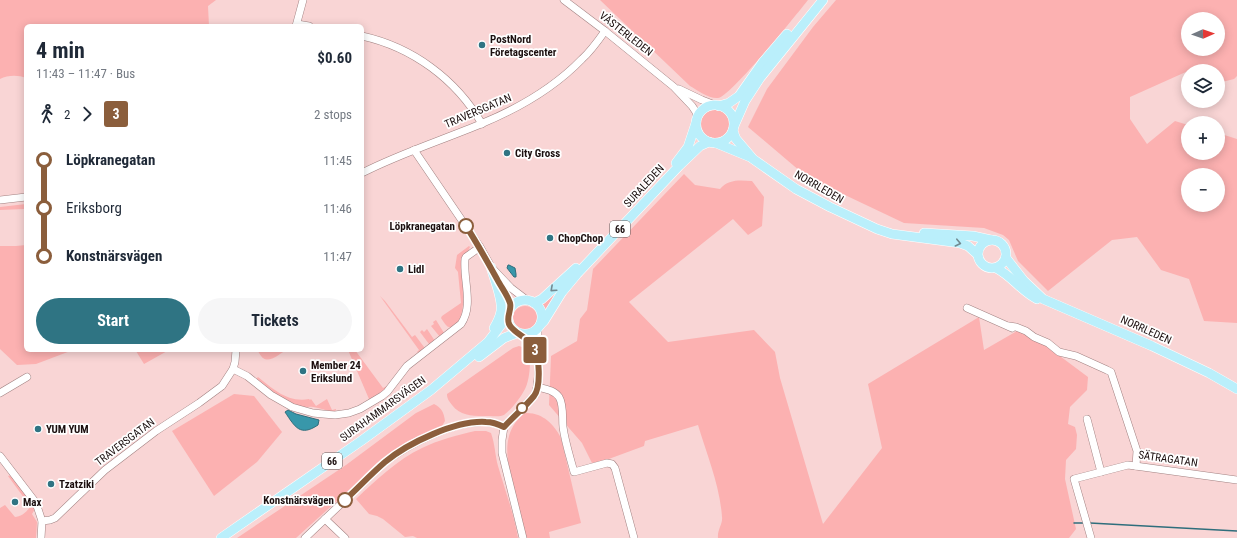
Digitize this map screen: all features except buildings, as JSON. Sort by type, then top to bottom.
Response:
[{"type":"main road","name":"66","points":[[697,121],[699,114],[704,109],[710,106],[729,102],[739,96],[763,62],[816,0]]},
{"type":"main road","name":"66","points":[[713,143],[723,142],[727,139],[734,128],[747,97],[760,78],[823,0]]},
{"type":"main road","points":[[717,105],[726,108],[731,113],[734,119],[734,128]]},
{"type":"main road","points":[[697,121],[699,133],[703,138],[713,143]]},
{"type":"main road","name":"SURALEDEN","points":[[531,302],[542,299],[574,270],[676,162],[688,147],[697,121]]},
{"type":"main road","name":"NORRLEDEN","points":[[734,128],[736,139],[753,159]]},
{"type":"main road","name":"NORRLEDEN","points":[[713,143],[753,159],[796,188],[830,208],[877,229],[892,234],[960,243],[968,246],[977,254]]},
{"type":"main road","name":"SURALEDEN","points":[[539,327],[562,292],[577,274],[679,166],[700,146],[713,143]]},
{"type":"main road","name":"NORRLEDEN","points":[[877,229],[973,236],[991,240]]},
{"type":"main road","points":[[991,240],[998,241],[1003,245],[1006,252],[1006,258],[1002,264],[996,268],[990,269],[982,265],[977,254],[981,244],[991,240]]},
{"type":"main road","name":"NORRLEDEN","points":[[1006,258],[1024,281],[1043,299],[1152,346],[1237,389]]},
{"type":"main road","points":[[441,382],[476,350],[491,332],[499,318],[501,303],[491,267]]},
{"type":"main road","name":"NORRLEDEN","points":[[996,268],[1009,276],[1032,297],[1043,299]]},
{"type":"main road","name":"66","points":[[510,310],[520,301],[531,302]]},
{"type":"main road","points":[[531,302],[541,310],[542,318],[539,327]]},
{"type":"main road","points":[[510,310],[508,317],[509,323],[512,328],[519,333]]},
{"type":"main road","name":"SURAHAMMARSVÄGEN","points":[[221,538],[361,441],[441,382],[488,342],[504,321],[510,310]]},
{"type":"main road","name":"66","points":[[519,333],[530,334],[539,327]]},
{"type":"main road","name":"SURAHAMMARSVÄGEN","points":[[441,382],[469,366],[504,338],[519,333]]},
{"type":"street","points":[[296,24],[303,0]]},
{"type":"street","name":"VÄSTERLEDEN","points":[[564,0],[606,31],[674,87],[692,106],[696,112],[697,121]]},
{"type":"street","name":"TRAVERSGATAN","points":[[364,172],[392,158],[482,124],[517,107],[569,72],[582,60],[606,31]]},
{"type":"street","points":[[364,36],[383,41],[401,49],[430,66],[455,88],[470,105],[482,124]]},
{"type":"street","name":"VÄSTERLEDEN","points":[[674,87],[717,105]]},
{"type":"street","points":[[414,150],[480,247],[505,292],[510,310]]},
{"type":"street","points":[[0,200],[24,197]]},
{"type":"street","points":[[233,369],[247,376],[277,399],[303,411],[335,415],[360,409],[382,396],[407,366],[461,324],[467,307],[465,259],[480,247]]},
{"type":"street","points":[[491,267],[511,288],[531,302]]},
{"type":"street","points":[[967,308],[1009,326],[1020,328],[1034,337],[1053,344],[1111,372],[1137,451],[1136,466]]},
{"type":"street","points":[[523,538],[502,453],[502,440],[504,427],[535,395],[539,372],[539,327]]},
{"type":"street","points":[[519,333],[533,346],[538,359]]},
{"type":"street","name":"TRAVERSGATAN","points":[[42,521],[55,518],[105,470],[156,431],[222,386],[233,369],[236,352]]},
{"type":"street","points":[[0,393],[26,377]]},
{"type":"street","points":[[537,387],[552,391],[558,396],[561,403],[565,439],[574,472],[606,464],[612,464],[615,468],[634,538]]},
{"type":"street","points":[[1086,419],[1101,472]]},
{"type":"street","points":[[305,538],[385,462],[416,443],[468,422],[486,422],[504,427]]},
{"type":"street","points":[[0,456],[36,503],[42,521],[41,538]]},
{"type":"street","name":"SÄTRAGATAN","points":[[1091,538],[1074,479],[1128,465],[1237,480]]},
{"type":"street","points":[[325,519],[345,538]]},
{"type":"shaded area","points":[[0,0],[216,0],[208,6],[209,24],[24,24],[24,77],[13,76],[0,79]]},
{"type":"shaded area","points":[[600,0],[808,0],[778,37],[736,84],[725,94],[718,98],[714,98],[707,96],[690,86]]},
{"type":"shaded area","points":[[836,0],[1237,0],[1237,76],[1234,79],[1225,81],[1225,64],[1181,64],[1181,74],[1130,97],[1130,119],[1147,144],[1175,121],[1181,123],[1181,160],[1225,160],[1225,135],[1237,139],[1237,323],[1204,321],[1189,279],[1161,270],[1137,237],[1112,240],[1048,291],[1018,261],[1009,240],[1003,235],[984,228],[904,223],[807,177],[748,127],[767,89],[813,27]]},
{"type":"shaded area","points":[[715,110],[721,111],[725,114],[728,118],[728,130],[725,134],[721,137],[715,138],[709,137],[705,134],[702,130],[701,124],[702,118],[705,114],[709,111]]},
{"type":"shaded area","points":[[684,174],[695,185],[720,189],[730,182],[739,180],[752,181],[764,197],[762,226],[748,235],[733,219],[629,302],[668,342],[754,330],[775,352],[780,378],[823,524],[882,448],[868,384],[979,317],[984,350],[1017,331],[1041,342],[1088,377],[1087,390],[1070,407],[1068,424],[1075,427],[1077,435],[1076,449],[1066,460],[1065,479],[1076,529],[1069,538],[718,538],[718,532],[722,522],[721,505],[713,471],[698,425],[645,441],[644,446],[606,460],[592,463],[582,443],[549,405],[551,356],[577,341],[580,319],[587,310],[593,269]]},
{"type":"shaded area","points":[[24,204],[24,209],[0,210],[0,207]]},
{"type":"shaded area","points":[[24,245],[24,352],[68,352],[36,364],[17,365],[0,349],[0,246]]},
{"type":"shaded area","points":[[469,246],[469,249],[461,262],[463,307],[461,316],[458,323],[452,327],[449,327],[441,318],[461,303],[458,272],[455,268],[457,255]]},
{"type":"shaded area","points":[[557,291],[545,315],[544,309],[540,304]]},
{"type":"shaded area","points":[[380,296],[412,337],[415,335],[424,349],[418,353],[417,352],[419,350]]},
{"type":"shaded area","points":[[520,306],[530,306],[537,313],[537,323],[530,330],[520,330],[513,323],[513,313]]},
{"type":"shaded area","points":[[436,320],[444,333],[440,337],[431,326]]},
{"type":"shaded area","points":[[427,329],[435,341],[429,344],[420,332],[422,330],[424,332]]},
{"type":"shaded area","points":[[519,346],[525,349],[529,356],[529,376],[523,392],[510,410],[501,416],[479,416],[464,414],[452,405],[448,400],[447,394],[513,348]]},
{"type":"shaded area","points":[[137,352],[165,352],[144,364]]},
{"type":"shaded area","points":[[258,352],[283,352],[274,358],[266,359],[262,357]]},
{"type":"shaded area","points":[[349,352],[356,352],[383,388],[387,386],[384,391],[366,402],[369,399]]},
{"type":"shaded area","points":[[258,377],[281,394],[288,397],[301,400],[311,399],[316,406],[327,399],[332,410],[336,410],[334,412],[313,407],[302,407],[289,403],[256,379]]},
{"type":"shaded area","points":[[234,394],[254,396],[282,432],[257,462],[214,496],[172,431]]},
{"type":"shaded area","points":[[434,404],[441,409],[443,413],[445,421],[442,426],[408,441],[390,453],[296,538],[237,538],[346,465],[416,413]]},
{"type":"shaded area","points":[[525,413],[531,413],[547,420],[555,428],[561,438],[581,523],[549,532],[550,538],[526,538],[510,471],[507,450],[508,440],[511,430]]},
{"type":"shaded area","points":[[475,431],[486,431],[491,433],[498,466],[512,511],[518,538],[405,537],[383,519],[369,514],[356,499],[404,458],[441,440]]},
{"type":"shaded area","points":[[11,475],[25,492],[35,509],[32,514],[37,522],[36,538],[0,538],[0,508],[5,505],[15,517],[24,514],[30,506],[8,476]]},
{"type":"water","points":[[508,265],[515,268],[516,277],[514,277],[507,268]]},
{"type":"water","points":[[288,410],[296,414],[319,420],[318,425],[307,430],[298,429],[285,412]]},
{"type":"waterway","points":[[1074,523],[1084,523]]},
{"type":"waterway","points":[[1090,523],[1237,531]]},
{"type":"bus line","name":"3","points":[[345,500],[385,462],[416,443],[439,432],[468,422],[494,423],[504,427],[535,395],[539,372],[536,351],[521,334],[514,331],[509,323],[508,317],[511,308],[510,303],[480,247],[466,226]]},
{"type":"place","name":"PostNord Företagscenter","points":[[482,45]]},
{"type":"place","name":"City Gross","points":[[507,153]]},
{"type":"place","name":"Löpkranegatan","points":[[466,226]]},
{"type":"place","name":"ChopChop","points":[[550,238]]},
{"type":"place","name":"Lidl","points":[[400,269]]},
{"type":"place","name":"Member 24 Erikslund","points":[[303,371]]},
{"type":"place","name":"YUM YUM","points":[[38,429]]},
{"type":"place","name":"Tzatziki","points":[[51,484]]},
{"type":"place","name":"Konstnärsvägen","points":[[345,500]]},
{"type":"place","name":"Max","points":[[15,502]]}]
